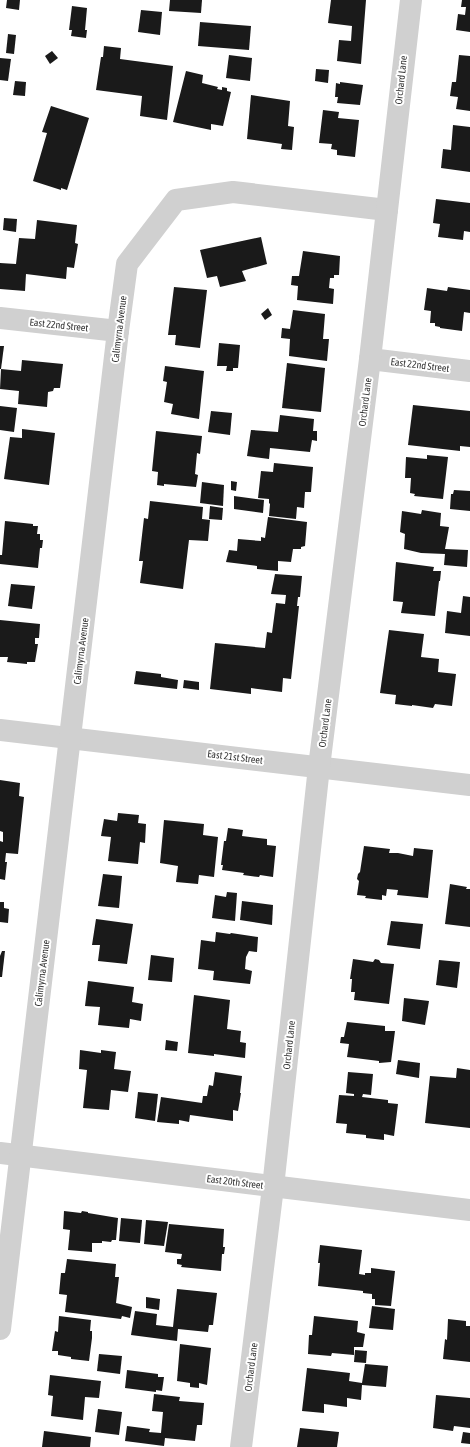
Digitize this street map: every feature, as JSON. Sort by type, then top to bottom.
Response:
[{"type":"street","name":"Orchard Lane","points":[[241,1447],[273,1187],[320,767],[370,359],[411,0]]},
{"type":"street","name":"Calimyrna Avenue","points":[[0,1328],[10,1154],[70,738],[127,264],[176,200],[233,192],[387,210]]},
{"type":"street","name":"East 22nd Street","points":[[0,318],[118,331]]},
{"type":"street","name":"East 22nd Street","points":[[370,359],[470,371]]},
{"type":"street","name":"East 21st Street","points":[[0,730],[470,785]]},
{"type":"street","name":"East 20th Street","points":[[10,1154],[470,1210]]},
{"type":"building","points":[[7,0],[20,0],[19,10],[6,8]]},
{"type":"building","points":[[170,0],[202,0],[201,13],[169,11]]},
{"type":"building","points":[[331,0],[366,0],[361,64],[337,61],[339,40],[351,41],[352,26],[328,23]]},
{"type":"building","points":[[462,0],[470,0],[470,32],[456,30],[458,14],[465,15],[466,7],[461,7]]},
{"type":"building","points":[[72,6],[87,8],[85,30],[87,30],[86,38],[71,36],[72,30],[69,30]]},
{"type":"building","points":[[141,10],[162,12],[160,35],[138,32]]},
{"type":"building","points":[[200,22],[251,26],[249,50],[198,46]]},
{"type":"building","points":[[8,34],[16,35],[14,54],[6,53]]},
{"type":"building","points":[[104,46],[121,48],[120,59],[173,66],[167,120],[140,116],[142,96],[96,90]]},
{"type":"building","points":[[52,51],[58,58],[50,64],[45,56]]},
{"type":"building","points":[[229,55],[252,58],[250,81],[226,78]]},
{"type":"building","points":[[459,55],[470,56],[470,111],[456,109],[458,97],[450,96],[452,82],[456,82]]},
{"type":"building","points":[[0,58],[11,59],[8,81],[0,80]]},
{"type":"building","points":[[316,69],[329,70],[328,83],[315,81]]},
{"type":"building","points":[[186,71],[203,75],[202,83],[218,87],[217,89],[222,90],[222,87],[227,88],[227,91],[231,92],[223,126],[211,124],[211,130],[173,122]]},
{"type":"building","points":[[15,81],[26,82],[25,96],[13,95]]},
{"type":"building","points":[[340,82],[363,85],[360,105],[337,103],[338,97],[335,97],[336,83],[340,84]]},
{"type":"building","points":[[251,95],[290,101],[288,126],[294,127],[292,150],[281,149],[282,144],[247,139]]},
{"type":"building","points":[[51,106],[89,118],[67,190],[61,188],[61,190],[33,181],[47,133],[42,132]]},
{"type":"building","points":[[323,110],[339,112],[338,118],[359,120],[355,157],[337,155],[337,150],[331,149],[332,144],[319,143]]},
{"type":"building","points":[[453,125],[470,127],[470,172],[441,168],[443,149],[451,150]]},
{"type":"building","points":[[436,199],[470,203],[470,232],[464,231],[463,240],[438,237],[440,224],[433,223]]},
{"type":"building","points":[[4,218],[17,219],[16,232],[3,230]]},
{"type":"building","points":[[37,220],[77,225],[75,243],[78,244],[74,268],[67,267],[66,279],[26,274],[25,291],[0,289],[0,263],[16,264],[19,238],[35,239]]},
{"type":"building","points":[[261,237],[267,264],[242,271],[246,281],[220,287],[217,276],[207,278],[200,250]]},
{"type":"building","points":[[303,251],[340,256],[339,275],[334,275],[334,278],[330,278],[329,288],[334,289],[333,304],[297,300],[298,286],[291,285],[292,276],[299,276]]},
{"type":"building","points":[[174,287],[207,290],[200,348],[175,345],[176,335],[168,335]]},
{"type":"building","points":[[448,287],[470,290],[470,313],[464,312],[462,331],[435,326],[435,323],[430,323],[431,311],[424,310],[427,288],[447,291]]},
{"type":"building","points":[[268,308],[272,315],[265,320],[261,314]]},
{"type":"building","points":[[293,310],[325,314],[323,339],[329,339],[327,361],[289,356],[290,339],[281,338],[282,328],[290,329]]},
{"type":"building","points":[[219,343],[240,345],[238,368],[233,368],[233,371],[226,371],[227,366],[217,366]]},
{"type":"building","points":[[0,346],[4,346],[1,369],[0,369]]},
{"type":"building","points":[[22,360],[63,364],[60,388],[54,388],[53,391],[48,392],[47,407],[18,404],[19,391],[0,389],[1,369],[21,371]]},
{"type":"building","points":[[287,363],[325,368],[321,412],[282,408]]},
{"type":"building","points":[[165,366],[204,371],[199,419],[171,414],[173,404],[164,402],[167,382],[163,381]]},
{"type":"building","points":[[413,405],[470,411],[470,447],[460,446],[460,451],[408,445]]},
{"type":"building","points":[[0,406],[17,408],[14,432],[0,430]]},
{"type":"building","points":[[211,411],[232,413],[230,435],[208,432]]},
{"type":"building","points":[[280,415],[314,419],[313,431],[317,431],[317,441],[312,440],[310,452],[270,448],[269,459],[247,456],[251,430],[278,432]]},
{"type":"building","points":[[22,429],[55,433],[49,485],[4,479],[10,437],[22,438]]},
{"type":"building","points":[[156,431],[202,436],[200,454],[197,453],[195,474],[198,475],[196,487],[164,484],[164,486],[157,485],[158,472],[152,471]]},
{"type":"building","points":[[427,455],[448,457],[443,499],[414,496],[415,494],[410,493],[411,478],[405,478],[406,457],[427,459]]},
{"type":"building","points":[[274,463],[313,467],[311,492],[305,492],[304,508],[297,507],[296,519],[269,516],[269,499],[258,498],[261,471],[273,472]]},
{"type":"building","points":[[231,481],[237,482],[236,491],[231,490]]},
{"type":"building","points":[[202,482],[224,485],[223,506],[200,503]]},
{"type":"building","points":[[454,490],[470,491],[470,511],[450,509],[451,494],[453,494]]},
{"type":"building","points":[[234,496],[264,500],[263,513],[234,509]]},
{"type":"building","points":[[150,501],[203,507],[202,519],[210,520],[208,541],[189,540],[183,589],[140,583],[143,561],[139,561],[144,518],[148,519]]},
{"type":"building","points":[[210,506],[223,508],[222,520],[209,519]]},
{"type":"building","points":[[422,510],[441,513],[440,526],[449,527],[445,549],[468,550],[467,567],[444,565],[445,554],[421,553],[404,549],[405,534],[400,532],[402,511],[421,514]]},
{"type":"building","points":[[268,517],[307,522],[305,546],[301,547],[301,549],[293,549],[291,562],[278,561],[278,571],[257,569],[257,566],[226,562],[229,550],[237,551],[238,539],[261,541],[261,537],[265,538]]},
{"type":"building","points":[[5,521],[33,524],[33,526],[38,526],[37,534],[40,534],[40,540],[43,540],[42,548],[40,548],[38,568],[0,564]]},
{"type":"building","points":[[396,562],[434,567],[433,571],[441,571],[435,616],[401,613],[403,602],[393,601]]},
{"type":"building","points":[[275,574],[302,576],[300,597],[298,597],[297,606],[299,606],[291,679],[283,678],[282,692],[251,688],[251,694],[210,689],[215,643],[265,648],[267,632],[272,633],[276,603],[285,604],[286,595],[271,594]]},
{"type":"building","points":[[11,584],[35,586],[32,609],[8,606]]},
{"type":"building","points":[[463,596],[470,597],[470,636],[445,633],[447,611],[461,613]]},
{"type":"building","points":[[0,620],[40,624],[39,638],[35,638],[35,644],[38,644],[35,662],[27,662],[27,664],[7,662],[8,657],[0,657]]},
{"type":"building","points":[[389,630],[424,634],[421,657],[439,659],[438,672],[456,674],[452,706],[435,704],[433,708],[395,704],[396,695],[380,693]]},
{"type":"building","points":[[136,671],[161,674],[161,677],[178,680],[177,689],[134,684]]},
{"type":"building","points":[[184,680],[199,682],[199,690],[183,688]]},
{"type":"building","points":[[0,780],[20,783],[19,796],[24,797],[18,854],[6,853],[5,862],[7,862],[5,880],[0,879],[0,841],[3,842],[3,832],[0,831]]},
{"type":"building","points":[[118,813],[139,815],[138,823],[146,824],[145,843],[140,842],[138,864],[108,861],[111,837],[101,836],[104,819],[117,821]]},
{"type":"building","points":[[164,820],[204,824],[203,835],[218,837],[214,877],[199,875],[198,884],[176,882],[178,866],[160,863]]},
{"type":"building","points":[[228,828],[243,830],[242,836],[267,839],[267,845],[276,846],[273,877],[243,875],[244,873],[222,870],[223,865],[221,865],[224,841],[226,841]]},
{"type":"building","points":[[364,846],[390,849],[389,853],[413,856],[414,848],[433,850],[428,898],[397,895],[398,890],[387,889],[386,896],[382,895],[382,900],[365,898],[366,896],[357,895],[359,881],[357,879],[360,872]]},
{"type":"building","points":[[103,874],[122,876],[119,908],[98,906]]},
{"type":"building","points":[[450,884],[467,887],[466,889],[470,889],[470,927],[445,924]]},
{"type":"building","points":[[227,892],[237,893],[235,921],[212,918],[215,895],[226,897]]},
{"type":"building","points":[[242,901],[273,905],[272,925],[240,920]]},
{"type":"building","points":[[0,902],[4,902],[4,908],[9,909],[8,923],[0,922]]},
{"type":"building","points":[[96,919],[133,924],[127,964],[98,961],[100,945],[92,945]]},
{"type":"building","points":[[391,921],[423,924],[420,949],[387,945]]},
{"type":"building","points":[[216,932],[258,937],[257,952],[249,951],[246,957],[245,969],[252,971],[250,984],[213,980],[214,971],[198,969],[201,940],[215,942]]},
{"type":"building","points":[[2,951],[5,951],[2,977],[0,977],[0,956]]},
{"type":"building","points":[[151,955],[174,958],[172,982],[148,980]]},
{"type":"building","points":[[353,959],[373,962],[375,959],[379,960],[381,963],[394,964],[389,1004],[354,1000],[355,992],[351,992],[352,979],[350,979]]},
{"type":"building","points":[[439,960],[460,962],[457,988],[436,985]]},
{"type":"building","points":[[88,981],[134,987],[132,1002],[143,1004],[141,1021],[130,1019],[129,1028],[98,1025],[100,1007],[85,1006]]},
{"type":"building","points":[[194,995],[230,1000],[227,1029],[241,1031],[240,1042],[246,1043],[245,1058],[214,1054],[214,1056],[188,1053]]},
{"type":"building","points":[[404,998],[429,1001],[425,1025],[402,1021]]},
{"type":"building","points":[[347,1022],[385,1026],[385,1031],[395,1031],[391,1062],[379,1063],[379,1061],[347,1057],[349,1044],[340,1043],[341,1037],[344,1037]]},
{"type":"building","points":[[166,1040],[178,1042],[177,1051],[165,1050]]},
{"type":"building","points":[[80,1050],[101,1053],[101,1050],[116,1052],[114,1069],[131,1071],[128,1092],[111,1090],[109,1110],[83,1108],[87,1070],[79,1069]]},
{"type":"building","points":[[398,1060],[420,1063],[419,1078],[396,1074]]},
{"type":"building","points":[[457,1068],[470,1070],[470,1128],[425,1123],[430,1076],[456,1078]]},
{"type":"building","points":[[215,1072],[242,1076],[238,1111],[233,1110],[233,1121],[190,1115],[189,1122],[179,1120],[179,1124],[157,1122],[161,1097],[202,1103],[203,1096],[207,1096],[209,1085],[213,1086]]},
{"type":"building","points":[[348,1072],[373,1074],[371,1095],[363,1094],[362,1097],[388,1100],[388,1103],[398,1104],[394,1136],[384,1134],[384,1140],[366,1138],[366,1135],[346,1133],[347,1124],[336,1123],[339,1095],[354,1096],[354,1094],[346,1093]]},
{"type":"building","points":[[138,1092],[158,1094],[155,1121],[135,1118]]},
{"type":"building","points":[[64,1211],[81,1213],[82,1211],[118,1218],[116,1240],[112,1240],[111,1242],[102,1241],[102,1243],[92,1243],[92,1252],[68,1250],[70,1230],[63,1229]]},
{"type":"building","points":[[121,1218],[142,1220],[140,1243],[119,1241]]},
{"type":"building","points":[[146,1220],[168,1222],[164,1246],[144,1244]]},
{"type":"building","points":[[169,1224],[224,1229],[223,1247],[225,1247],[224,1254],[222,1254],[221,1271],[181,1267],[182,1265],[177,1264],[177,1259],[181,1259],[182,1254],[165,1252]]},
{"type":"building","points":[[320,1245],[362,1250],[359,1274],[365,1275],[365,1273],[371,1273],[371,1268],[395,1271],[391,1306],[375,1305],[375,1299],[372,1299],[372,1294],[363,1293],[363,1291],[318,1286]]},
{"type":"building","points":[[67,1259],[116,1264],[115,1277],[119,1277],[116,1303],[132,1307],[130,1318],[122,1316],[121,1319],[65,1312],[67,1295],[59,1294],[61,1273],[65,1273]]},
{"type":"building","points":[[177,1289],[217,1293],[213,1325],[209,1325],[208,1332],[178,1329],[177,1341],[131,1335],[135,1311],[157,1314],[156,1325],[173,1327]]},
{"type":"building","points":[[146,1297],[160,1299],[159,1310],[146,1308]]},
{"type":"building","points":[[372,1306],[395,1309],[393,1330],[369,1328]]},
{"type":"building","points":[[59,1316],[91,1320],[90,1331],[92,1331],[92,1338],[89,1361],[71,1359],[71,1357],[58,1355],[58,1351],[52,1351],[55,1331],[58,1332]]},
{"type":"building","points":[[314,1316],[358,1321],[357,1332],[365,1334],[363,1347],[354,1347],[354,1355],[332,1353],[331,1356],[308,1354],[309,1335],[312,1335]]},
{"type":"building","points":[[448,1319],[466,1321],[466,1326],[470,1326],[470,1362],[443,1359],[445,1339],[447,1340]]},
{"type":"building","points":[[180,1344],[211,1348],[207,1385],[199,1383],[199,1388],[190,1387],[190,1383],[177,1381]]},
{"type":"building","points":[[355,1350],[367,1351],[366,1363],[354,1362]]},
{"type":"building","points":[[99,1354],[122,1356],[120,1374],[97,1371]]},
{"type":"building","points":[[365,1364],[388,1366],[386,1387],[362,1385],[361,1400],[347,1398],[347,1407],[324,1404],[324,1413],[302,1411],[307,1368],[350,1373],[349,1381],[362,1383]]},
{"type":"building","points":[[127,1370],[158,1374],[158,1377],[164,1377],[162,1391],[156,1390],[156,1392],[125,1388]]},
{"type":"building","points":[[50,1375],[101,1381],[99,1398],[85,1397],[83,1420],[51,1416],[53,1396],[48,1395]]},
{"type":"building","points":[[154,1394],[180,1397],[179,1401],[204,1403],[202,1425],[197,1425],[195,1441],[165,1438],[164,1446],[125,1441],[127,1426],[150,1429],[149,1432],[161,1433],[163,1412],[152,1411]]},
{"type":"building","points":[[436,1395],[470,1398],[470,1428],[454,1426],[453,1431],[433,1428]]},
{"type":"building","points":[[98,1409],[122,1412],[119,1435],[95,1432]]},
{"type":"building","points":[[300,1428],[339,1432],[337,1447],[297,1447]]},
{"type":"building","points":[[44,1431],[91,1437],[90,1447],[42,1447]]},
{"type":"building","points":[[463,1432],[470,1433],[470,1444],[461,1443]]}]
